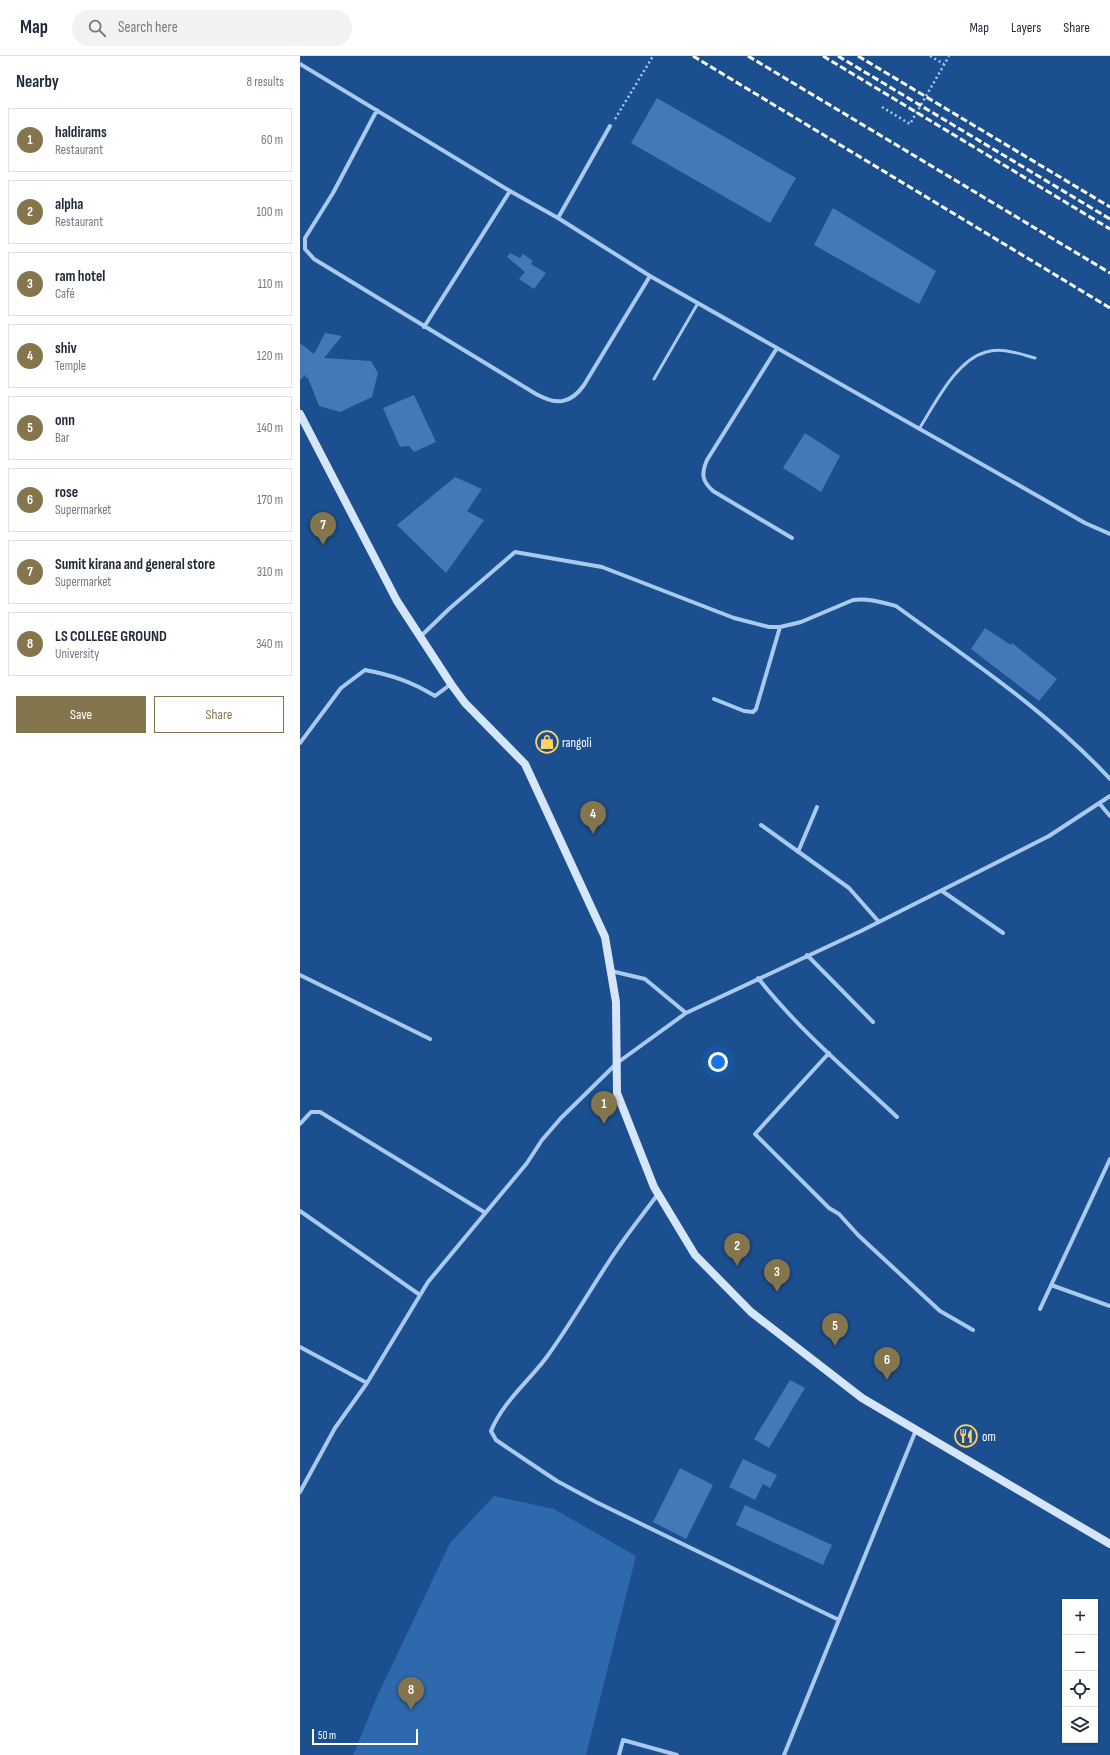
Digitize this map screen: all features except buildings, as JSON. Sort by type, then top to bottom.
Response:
[{"type":"main road","points":[[300,414],[397,601],[465,703],[525,764],[606,937],[616,1002],[617,1093],[658,1193],[695,1255],[751,1312],[862,1398],[1110,1544]]},
{"type":"street","points":[[300,64],[510,191],[558,218],[650,276],[1085,523],[1110,534]]},
{"type":"street","points":[[377,110],[333,193],[306,238],[305,249],[314,259],[424,326],[545,399],[553,402],[562,402],[570,400],[577,395],[584,385],[650,276]]},
{"type":"street","points":[[558,218],[610,126]]},
{"type":"street","points":[[424,326],[510,191]]},
{"type":"street","points":[[777,348],[707,460],[702,476],[706,484],[713,491],[792,538]]},
{"type":"street","points":[[421,636],[449,609],[515,552],[602,567],[734,618],[769,627],[780,627],[800,622],[853,600],[879,601],[896,606],[1026,700],[1065,734],[1110,778]]},
{"type":"street","points":[[714,699],[749,712],[753,712],[756,709],[780,627]]},
{"type":"street","points":[[300,743],[341,688],[366,670],[392,675],[435,696],[451,684]]},
{"type":"street","points":[[300,1492],[335,1428],[366,1383],[428,1282],[484,1212],[527,1163],[542,1140],[561,1118],[617,1063],[686,1013],[942,891],[1048,836],[1110,796]]},
{"type":"street","points":[[1099,803],[1110,816]]},
{"type":"street","points":[[798,852],[817,807]]},
{"type":"street","points":[[761,825],[849,888],[878,922]]},
{"type":"street","points":[[942,891],[1003,933]]},
{"type":"street","points":[[808,955],[873,1022]]},
{"type":"street","points":[[611,971],[645,979],[686,1013]]},
{"type":"street","points":[[300,975],[430,1039]]},
{"type":"street","points":[[758,978],[777,1002],[897,1118]]},
{"type":"street","points":[[829,1053],[755,1134],[829,1208],[839,1214],[858,1235],[940,1311],[974,1330]]},
{"type":"street","points":[[300,1124],[311,1112],[320,1112],[484,1212]]},
{"type":"street","points":[[1040,1309],[1110,1159]]},
{"type":"street","points":[[658,1193],[608,1263],[567,1328],[544,1360],[509,1400],[495,1420],[491,1431],[496,1440],[570,1488],[839,1620]]},
{"type":"street","points":[[300,1211],[420,1295]]},
{"type":"street","points":[[1051,1285],[1110,1306]]},
{"type":"street","points":[[300,1347],[366,1383]]},
{"type":"street","points":[[784,1755],[916,1429]]},
{"type":"street","points":[[619,1755],[623,1740],[677,1755]]},
{"type":"lane","points":[[654,379],[698,303]]},
{"type":"lane","points":[[919,429],[949,382],[964,365],[975,356],[988,351],[1003,350],[1035,358]]},
{"type":"path","points":[[610,126],[653,56]]},
{"type":"path","points":[[930,56],[944,64]]},
{"type":"path","points":[[882,107],[910,124],[949,56]]},
{"type":"shaded area","points":[[494,1496],[554,1509],[636,1556],[586,1755],[353,1755],[377,1697],[450,1543]]},
{"type":"railway","points":[[693,56],[1110,308]]},
{"type":"railway","points":[[748,56],[1110,273]]},
{"type":"railway","points":[[823,56],[1110,229]]},
{"type":"railway","points":[[838,56],[1110,219]]},
{"type":"railway","points":[[858,56],[1110,207]]},
{"type":"place","name":"Sumit kirana and general store","points":[[323,545]]},
{"type":"place","name":"rangoli","points":[[547,742]]},
{"type":"place","name":"shiv","points":[[593,834]]},
{"type":"place","name":"haldirams","points":[[604,1124]]},
{"type":"place","name":"alpha","points":[[737,1266]]},
{"type":"place","name":"ram hotel","points":[[777,1292]]},
{"type":"place","name":"onn","points":[[835,1346]]},
{"type":"place","name":"rose","points":[[887,1380]]},
{"type":"place","name":"om","points":[[966,1436]]},
{"type":"place","name":"LS COLLEGE GROUND","points":[[411,1710]]}]
